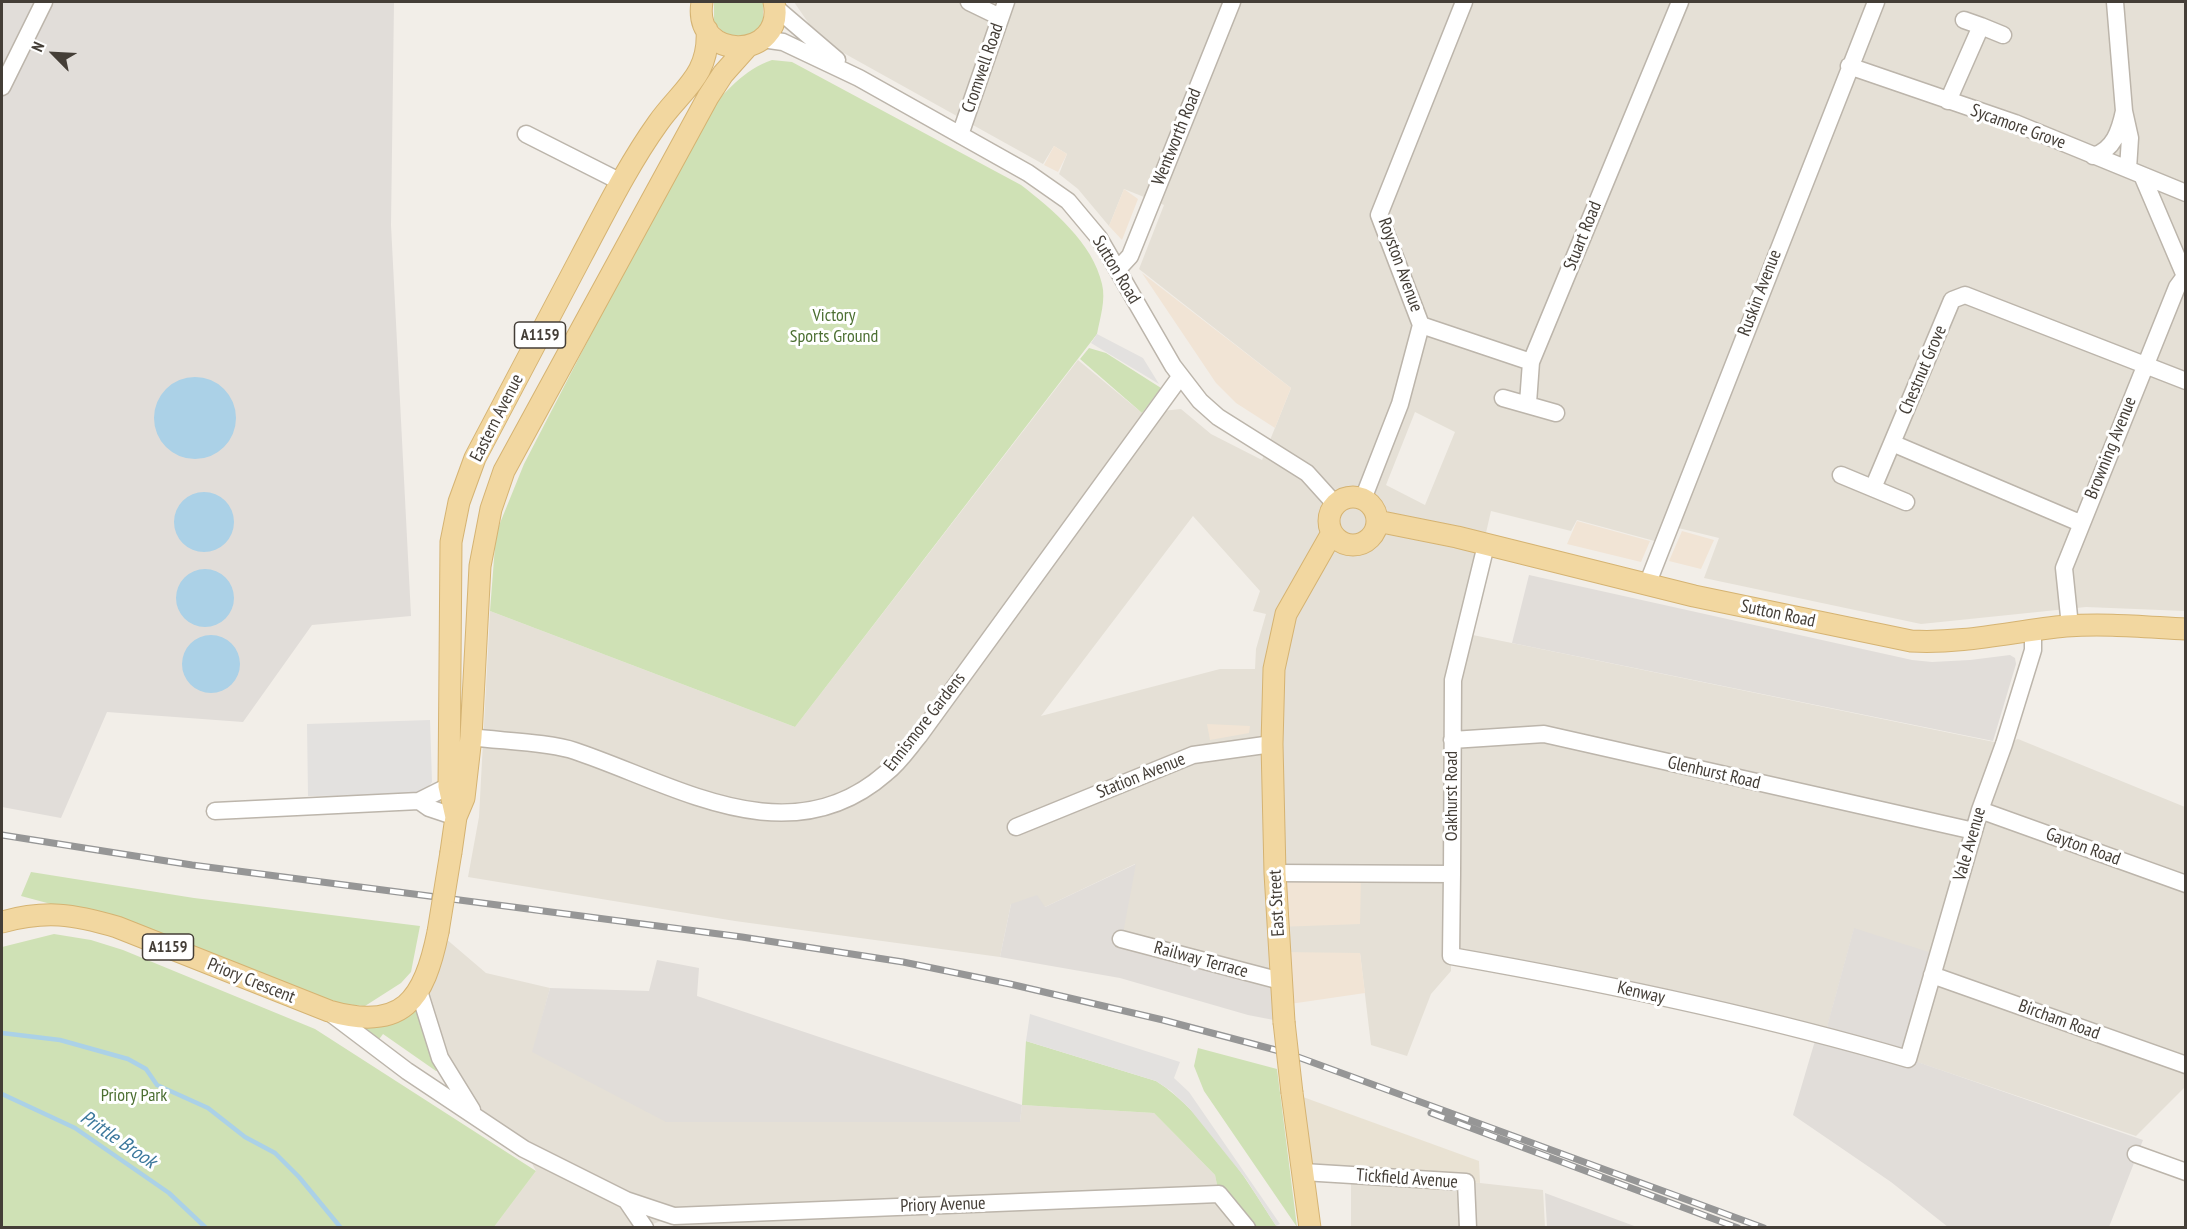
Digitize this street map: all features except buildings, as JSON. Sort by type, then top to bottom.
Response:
[{"type":"main road","name":"Eastern Avenue","points":[[456,817],[449,786],[451,542],[459,502],[475,458],[621,182],[658,122],[690,87],[703,65],[708,48],[707,30],[697,4]]},
{"type":"main road","name":"Eastern Avenue","points":[[438,932],[456,817],[464,798],[471,737],[480,566],[491,509],[504,471],[708,97],[723,74],[770,30],[775,4]]},
{"type":"main road","points":[[707,30],[725,45],[755,43]]},
{"type":"main road","points":[[1349,497],[1363,499],[1373,508],[1377,521],[1370,538],[1353,545],[1345,544],[1332,533],[1328,518],[1335,504],[1349,497]]},
{"type":"main road","name":"Sutton Road","points":[[1377,521],[1647,585],[1911,641],[1934,643],[1986,639],[2070,626],[2112,625],[2186,629]]},
{"type":"main road","name":"East Street","points":[[1310,1227],[1292,1093],[1281,981],[1275,873],[1272,744],[1274,669],[1286,614],[1332,533]]},
{"type":"main road","name":"East Street","points":[[1303,583],[1353,545]]},
{"type":"main road","name":"Priory Crescent","points":[[2,922],[50,913],[82,917],[117,927],[329,1011],[357,1019],[380,1018],[398,1011],[419,992],[432,962],[438,932]]},
{"type":"street","points":[[2,87],[44,2]]},
{"type":"street","points":[[969,2],[1003,9]]},
{"type":"street","name":"Wentworth Road","points":[[1118,269],[1130,256],[1232,2]]},
{"type":"street","name":"Royston Avenue","points":[[1363,499],[1399,407],[1421,325],[1379,215],[1464,2]]},
{"type":"street","name":"Stuart Road","points":[[1528,403],[1531,362],[1680,2]]},
{"type":"street","name":"Ruskin Avenue","points":[[1647,585],[1876,2]]},
{"type":"street","points":[[2115,2],[2124,111],[2135,172]]},
{"type":"street","name":"Sutton Road","points":[[775,4],[859,78]]},
{"type":"street","name":"Cromwell Road","points":[[960,135],[1003,9]]},
{"type":"street","points":[[1964,20],[2003,35]]},
{"type":"street","points":[[1948,101],[1981,26]]},
{"type":"street","name":"Sutton Road","points":[[755,43],[783,42],[859,78],[1043,182],[1068,201],[1099,238],[1180,377],[1218,417],[1307,473],[1335,504]]},
{"type":"street","name":"Sycamore Grove","points":[[1849,66],[2015,123],[2186,193]]},
{"type":"street","points":[[2093,156],[2102,153],[2114,141],[2121,128],[2124,111]]},
{"type":"street","points":[[526,134],[621,182]]},
{"type":"street","name":"Browning Avenue","points":[[2070,626],[2064,568],[2080,523],[2177,287],[2185,275],[2135,172]]},
{"type":"street","name":"Chestnut Grove","points":[[1892,443],[1952,300],[1959,295],[1965,295],[2145,365]]},
{"type":"street","points":[[1421,325],[1531,362]]},
{"type":"street","points":[[2145,365],[2186,381]]},
{"type":"street","name":"Ennismore Gardens","points":[[471,737],[572,750],[716,804],[774,814],[812,812],[865,789],[888,772],[919,736],[1180,377]]},
{"type":"street","points":[[1503,398],[1528,403],[1556,413]]},
{"type":"street","points":[[1873,488],[1892,443],[2080,523]]},
{"type":"street","points":[[1841,476],[1906,502]]},
{"type":"street","name":"Oakhurst Road","points":[[1452,874],[1453,680],[1486,545]]},
{"type":"street","name":"Vale Avenue","points":[[1908,1059],[1980,810],[2004,744],[2033,650],[2033,630]]},
{"type":"street","name":"Glenhurst Road","points":[[1452,740],[1544,734],[1974,831]]},
{"type":"street","name":"Station Avenue","points":[[1016,827],[1193,755],[1272,744]]},
{"type":"street","points":[[215,812],[419,801],[449,786]]},
{"type":"street","points":[[419,801],[429,808],[456,817]]},
{"type":"street","name":"Gayton Road","points":[[1980,810],[2186,884]]},
{"type":"street","points":[[1275,873],[1452,874]]},
{"type":"street","name":"Kenway","points":[[1452,874],[1451,956],[1581,979],[1825,1035],[1908,1059]]},
{"type":"street","name":"Railway Terrace","points":[[1121,939],[1281,981]]},
{"type":"street","name":"Bircham Road","points":[[1932,975],[2186,1065]]},
{"type":"street","name":"Priory Crescent","points":[[419,992],[440,1058],[477,1117]]},
{"type":"street","name":"Priory Crescent","points":[[329,1011],[407,1071],[524,1149],[626,1200],[645,1227]]},
{"type":"street","points":[[2136,1154],[2186,1172]]},
{"type":"street","name":"Tickfield Avenue","points":[[1303,1172],[1466,1182],[1468,1227]]},
{"type":"street","name":"Priory Avenue","points":[[626,1200],[674,1222],[1219,1194],[1247,1227]]},
{"type":"shaded area","points":[[2,2],[394,2],[391,225],[411,616],[312,625],[243,722],[107,712],[61,818],[2,807]]},
{"type":"shaded area","points":[[794,2],[2185,2],[2185,611],[2086,607],[1921,624],[1704,578],[1719,538],[1670,526],[1662,543],[1577,520],[1571,531],[1491,511],[1463,633],[2004,744],[2018,739],[2185,807],[2185,1087],[2136,1136],[1908,1059],[1854,929],[1825,1035],[1451,956],[1451,971],[1431,994],[1407,1056],[1371,1045],[1360,953],[1281,981],[1121,939],[1135,864],[1045,907],[1011,904],[1000,957],[735,921],[468,877],[479,817],[490,611],[795,727],[1078,360],[1142,413],[1181,409],[1211,434],[1262,460],[1291,388],[1139,269],[1164,205],[1124,189],[1109,226],[1078,189],[1059,174],[1067,154],[1054,146],[1043,164],[831,46],[816,34]],"holes":[[[1415,412],[1455,432],[1425,505],[1386,485]],[[1193,516],[1260,591],[1253,611],[1266,614],[1256,649],[1255,669],[1220,669],[1041,716]]]},
{"type":"shaded area","points":[[1054,146],[1067,154],[1058,172],[1044,165]]},
{"type":"shaded area","points":[[1124,189],[1138,199],[1122,240],[1109,226]]},
{"type":"shaded area","points":[[1142,273],[1291,388],[1275,428],[1236,403],[1216,383]]},
{"type":"shaded area","points":[[1097,334],[1143,358],[1159,384],[1091,343]]},
{"type":"shaded area","points":[[1577,521],[1650,541],[1641,562],[1567,544]]},
{"type":"shaded area","points":[[1682,531],[1714,540],[1701,569],[1669,561]]},
{"type":"shaded area","points":[[1529,575],[1912,660],[1932,662],[2010,655],[2015,658],[2016,664],[1993,741],[1512,643]]},
{"type":"shaded area","points":[[430,720],[432,782],[422,795],[308,796],[307,724]]},
{"type":"shaded area","points":[[1207,724],[1250,726],[1249,733],[1210,740]]},
{"type":"shaded area","points":[[1136,864],[1122,939],[1281,981],[1284,1022],[1248,1015],[1120,978],[1000,957],[1011,904],[1037,895],[1045,907]]},
{"type":"shaded area","points":[[1275,873],[1361,874],[1360,924],[1278,927]]},
{"type":"shaded area","points":[[1854,928],[1938,955],[1909,1059],[2143,1140],[2109,1227],[1948,1227],[1891,1182],[1793,1115],[1817,1034],[1825,1034]]},
{"type":"shaded area","points":[[438,932],[486,973],[550,988],[533,1052],[1020,1121],[1022,1105],[1154,1113],[1215,1175],[1219,1194],[1247,1227],[673,1228],[674,1216],[645,1227],[494,1227],[536,1171],[524,1149],[477,1117],[453,1081],[419,991]]},
{"type":"shaded area","points":[[1280,952],[1360,953],[1365,993],[1283,1005]]},
{"type":"shaded area","points":[[657,960],[699,968],[697,996],[1022,1105],[1020,1122],[666,1122],[532,1052],[550,988],[649,991]]},
{"type":"shaded area","points":[[1030,1014],[1180,1062],[1174,1078],[1189,1092],[1280,1224],[1276,1226],[1246,1179],[1189,1108],[1171,1091],[1156,1081],[1026,1041]]},
{"type":"shaded area","points":[[1292,1093],[1479,1161],[1480,1183],[1303,1172]]},
{"type":"shaded area","points":[[1351,1176],[1480,1183],[1543,1190],[1545,1227],[1351,1227]]},
{"type":"shaded area","points":[[1545,1193],[1637,1227],[1547,1227]]},
{"type":"green space","points":[[714,2],[763,2],[763,22],[757,29],[745,36],[732,36],[719,28],[714,21]]},
{"type":"green space","name":"Victory Sports Ground","points":[[772,60],[792,62],[1021,185],[1058,216],[1081,241],[1097,269],[1103,296],[1097,334],[795,727],[490,611],[496,533],[524,464],[705,114],[744,76]]},
{"type":"green space","points":[[1089,348],[1106,353],[1161,388],[1142,413],[1080,359]]},
{"type":"green space","points":[[31,872],[194,898],[420,926],[411,972],[401,983],[365,1006],[331,1003],[118,922],[21,896]]},
{"type":"green space","name":"Priory Park","points":[[54,934],[91,940],[123,950],[315,1029],[536,1171],[494,1227],[2,1227],[2,947]]},
{"type":"green space","points":[[417,1006],[439,1069],[436,1071],[383,1034],[377,1042],[350,1026]]},
{"type":"green space","points":[[1026,1041],[1156,1081],[1174,1094],[1208,1128],[1277,1227],[1247,1227],[1219,1194],[1215,1175],[1154,1113],[1022,1105]]},
{"type":"green space","points":[[1198,1048],[1277,1069],[1297,1227],[1204,1091],[1194,1066]]},
{"type":"water","points":[[195,377],[211,381],[224,389],[232,402],[236,418],[232,434],[224,447],[211,455],[195,459],[179,455],[166,447],[158,434],[154,418],[158,402],[166,389],[179,381]]},
{"type":"water","points":[[204,492],[216,494],[229,505],[234,522],[232,534],[221,547],[204,552],[192,550],[179,539],[174,522],[176,510],[187,497]]},
{"type":"water","points":[[205,569],[216,571],[229,582],[234,598],[232,609],[221,622],[205,627],[194,625],[181,614],[176,598],[178,587],[189,574]]},
{"type":"water","points":[[205,635],[217,635],[232,643],[240,658],[240,670],[232,685],[217,693],[205,693],[190,685],[182,670],[182,658],[190,643]]},
{"type":"waterway","points":[[2,1033],[60,1040],[128,1059],[146,1069],[157,1085],[208,1108],[245,1137],[275,1153],[299,1177],[341,1228]]},
{"type":"waterway","name":"Prittle Brook","points":[[2,1094],[75,1128],[169,1193],[206,1228]]},
{"type":"railway","points":[[2,835],[192,865],[742,937],[903,962],[1010,984],[1163,1020],[1287,1053],[1764,1228]]},
{"type":"railway","points":[[1431,1113],[1738,1228]]}]
